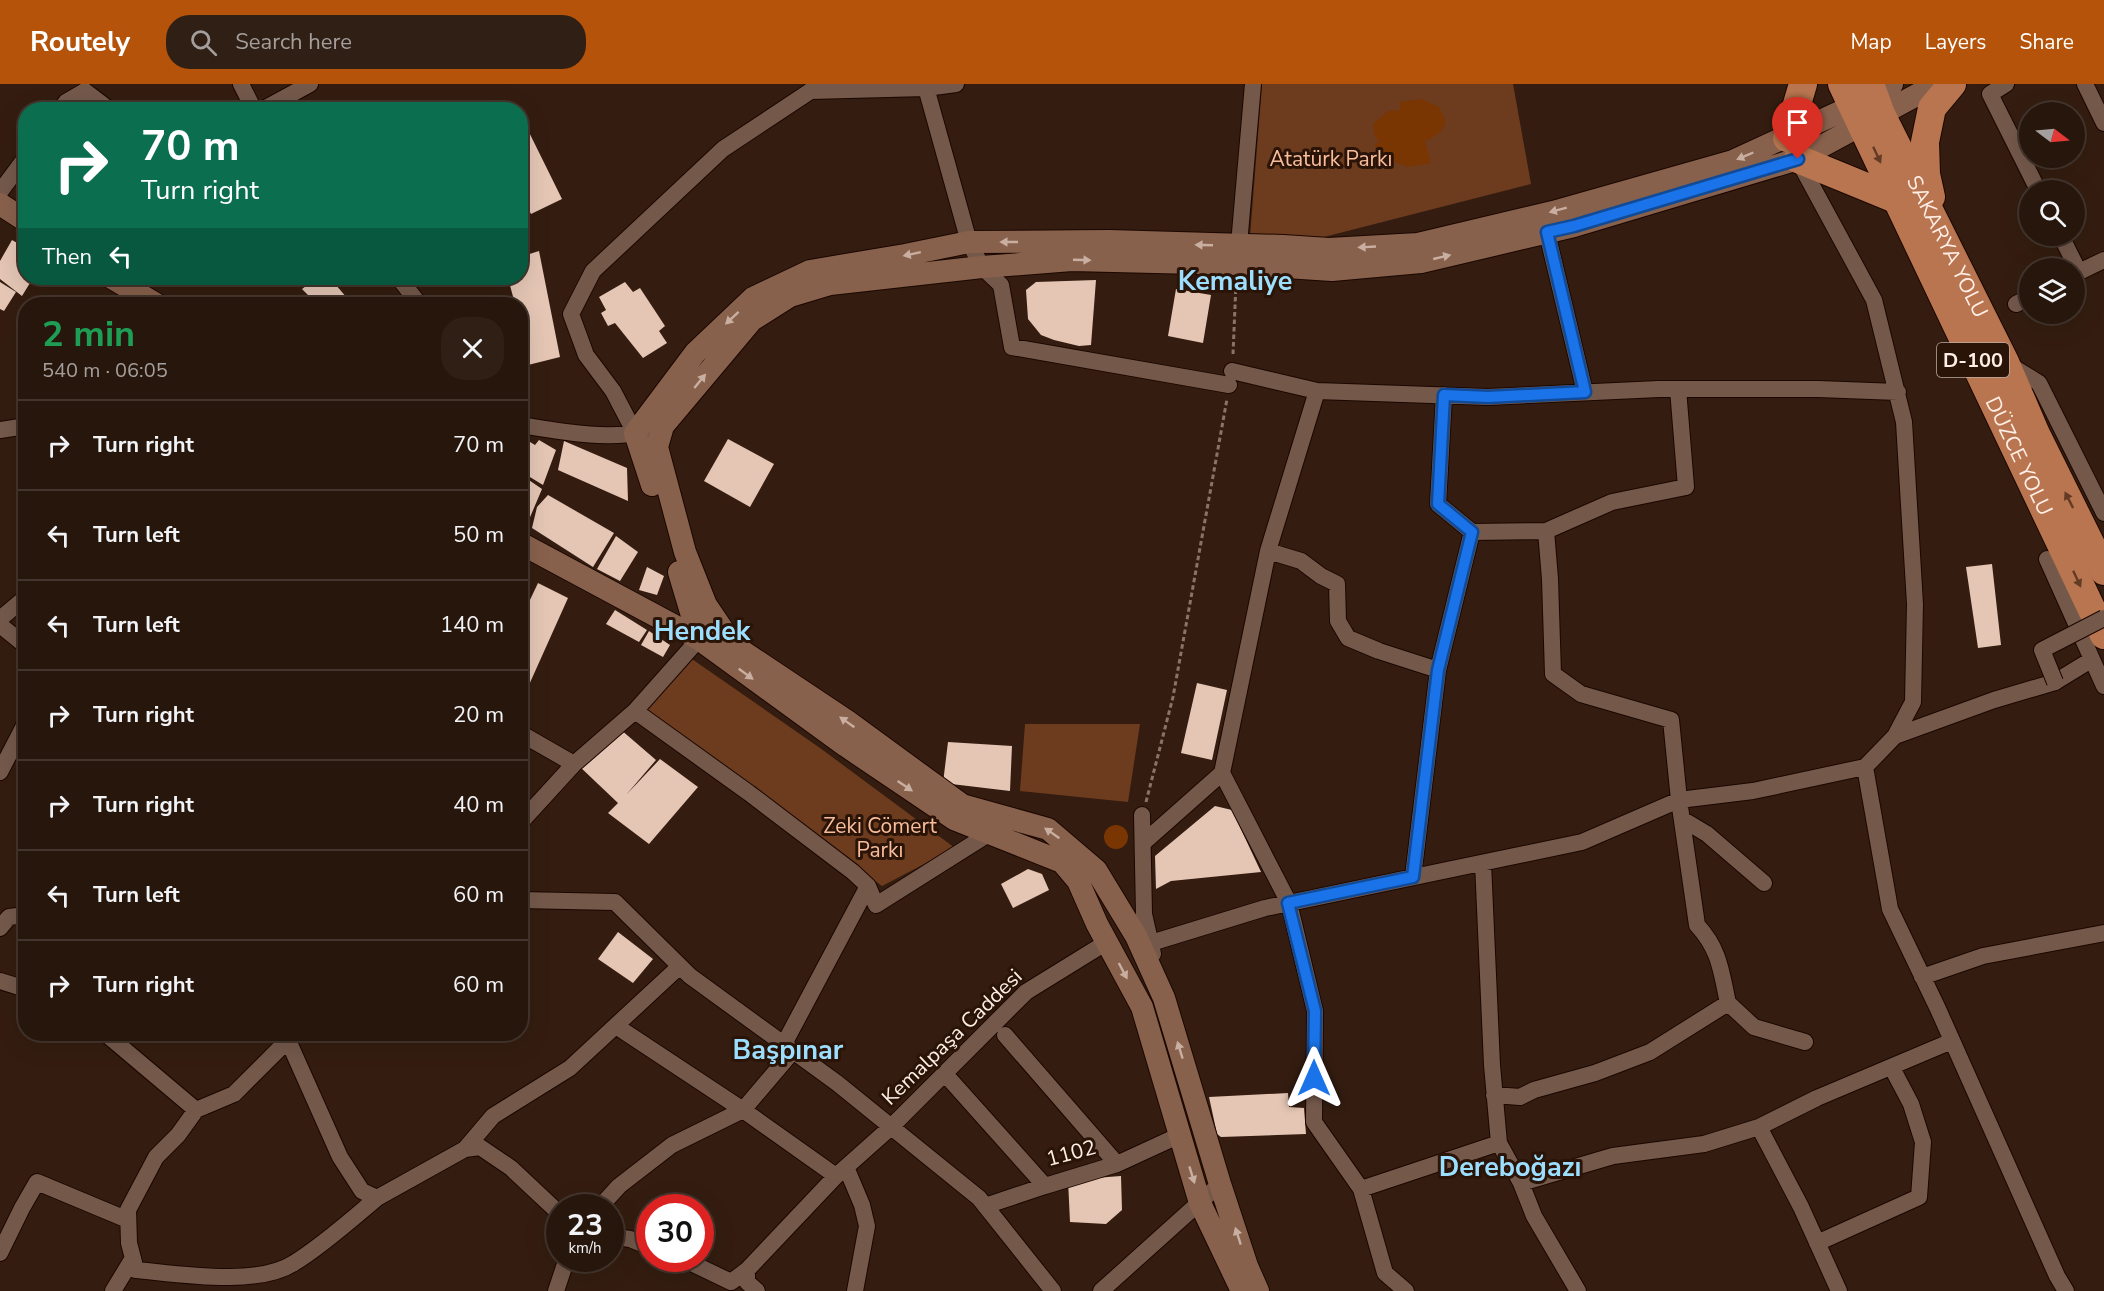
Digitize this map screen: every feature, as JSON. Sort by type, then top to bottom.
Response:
[{"type":"highway","points":[[1803,84],[1793,148],[1898,200]]},
{"type":"highway","points":[[1938,232],[1926,174],[1925,142],[1932,108],[1952,84]]},
{"type":"highway","name":"DÜZCE YOLU","points":[[1868,99],[1898,200],[2104,635]]},
{"type":"highway","name":"SAKARYA YOLU","points":[[1868,99],[2005,362],[2036,434],[2104,571]]},
{"type":"highway","points":[[2027,475],[2047,559]]},
{"type":"main road","points":[[699,639],[635,434],[695,353],[753,298],[810,271],[969,242],[1109,242],[1238,255],[1332,270],[1421,262],[1574,226],[1793,148],[1868,99],[1937,84]]},
{"type":"main road","points":[[1258,1291],[1247,1266],[1220,1184],[1164,998],[1136,936],[1096,870],[1048,829],[962,805],[847,722],[733,645],[706,605],[685,552],[657,447],[663,426],[752,320],[790,296],[830,284],[982,267],[1072,260],[1238,255],[1418,244],[1553,212],[1733,162],[1793,148]]},
{"type":"main road","points":[[0,204],[18,216]]},
{"type":"main road","points":[[124,285],[144,297]]},
{"type":"main road","points":[[528,547],[699,639],[846,746],[954,819],[1062,862],[1078,881],[1107,942],[1142,1006],[1200,1203],[1242,1291]]},
{"type":"main road","points":[[699,639],[733,645]]},
{"type":"street","points":[[241,84],[250,102]]},
{"type":"street","points":[[277,102],[310,84]]},
{"type":"street","points":[[635,434],[613,391],[586,355],[571,314],[592,271],[723,149],[815,88],[956,84]]},
{"type":"street","points":[[1238,255],[1253,84]]},
{"type":"street","points":[[2006,84],[1990,94],[2033,180]]},
{"type":"street","points":[[2085,84],[2104,123]]},
{"type":"street","points":[[926,86],[969,242],[982,267],[1001,285],[1012,347],[1317,391],[1488,397],[1678,389],[1818,389],[1898,392]]},
{"type":"street","points":[[66,102],[85,91],[100,102]]},
{"type":"street","points":[[1151,943],[1265,908],[1582,842],[1679,800],[1753,791],[1865,767],[1895,736],[1913,702],[1915,604],[1904,422],[1874,300],[1793,148]]},
{"type":"street","points":[[0,192],[18,168]]},
{"type":"street","points":[[1547,232],[1585,392]]},
{"type":"street","points":[[2085,269],[2104,260]]},
{"type":"street","points":[[404,285],[414,297]]},
{"type":"street","points":[[2005,362],[2039,383],[2103,509]]},
{"type":"street","points":[[1444,395],[1438,504],[1472,532],[1546,531],[1612,502],[1686,487],[1678,389]]},
{"type":"street","points":[[1143,843],[1222,773],[1268,551],[1317,391]]},
{"type":"street","points":[[528,426],[603,435],[635,434],[663,426]]},
{"type":"street","points":[[0,430],[18,427]]},
{"type":"street","points":[[1546,531],[1553,674],[1581,694],[1671,720],[1679,800],[1697,925],[1710,939],[1716,951],[1728,1003],[1754,1027],[1805,1042]]},
{"type":"street","points":[[1413,877],[1438,670],[1472,532]]},
{"type":"street","points":[[1268,551],[1301,561],[1321,576],[1337,584],[1338,621],[1348,638],[1378,651],[1438,670]]},
{"type":"street","points":[[2047,559],[2104,686]]},
{"type":"street","points":[[0,619],[18,604]]},
{"type":"street","points":[[2055,682],[2043,650],[2104,618]]},
{"type":"street","points":[[0,626],[18,640]]},
{"type":"street","points":[[528,814],[574,764],[635,711],[699,639]]},
{"type":"street","points":[[1895,736],[1994,700],[2055,682],[2091,660]]},
{"type":"street","points":[[635,711],[750,793],[853,872],[868,886],[876,905],[995,835]]},
{"type":"street","points":[[0,772],[18,737]]},
{"type":"street","points":[[528,738],[574,764]]},
{"type":"street","points":[[1865,767],[1890,909],[2057,1276],[2066,1291]]},
{"type":"street","points":[[1222,773],[1288,903],[1315,1011],[1314,1122],[1361,1189],[1385,1273],[1406,1291]]},
{"type":"street","points":[[1142,815],[1144,914],[1164,998]]},
{"type":"street","points":[[1682,819],[1707,834],[1764,883]]},
{"type":"street","points":[[1483,863],[1494,1095],[1499,1143],[1521,1183],[1534,1216],[1578,1291]]},
{"type":"street","points":[[612,1194],[672,1145],[743,1110],[789,1048],[868,886]]},
{"type":"street","points":[[528,900],[615,902],[690,976],[837,1083],[980,1197],[1053,1291]]},
{"type":"street","points":[[0,928],[9,917],[18,916]]},
{"type":"street","points":[[1922,977],[1983,956],[2104,933]]},
{"type":"street","name":"Kemalpaşa Caddesi","points":[[728,1286],[747,1270],[841,1171],[891,1127],[1026,992],[1107,942]]},
{"type":"street","points":[[284,1041],[234,1094],[196,1110],[178,1135],[156,1157],[128,1210],[129,1243],[136,1270],[236,1277],[271,1272],[293,1264],[377,1198],[465,1149],[493,1116],[570,1068],[680,966]]},
{"type":"street","points":[[1,987],[18,988]]},
{"type":"street","points":[[1494,1095],[1521,1097],[1534,1090],[1595,1073],[1650,1052],[1728,1003]]},
{"type":"street","points":[[616,1026],[743,1110],[841,1171],[862,1205],[867,1226],[855,1291]]},
{"type":"street","points":[[1005,1035],[1117,1164]]},
{"type":"street","points":[[114,1041],[196,1110]]},
{"type":"street","points":[[291,1041],[340,1157],[362,1191],[377,1198]]},
{"type":"street","points":[[1521,1183],[1612,1156],[1704,1144],[1759,1127],[1817,1098],[1952,1041]]},
{"type":"street","points":[[1817,1243],[1918,1197],[1923,1142],[1911,1104],[1892,1068]]},
{"type":"street","name":"1102","points":[[945,1074],[1045,1186],[1117,1164],[1180,1135]]},
{"type":"street","points":[[1759,1127],[1839,1291]]},
{"type":"street","points":[[1361,1189],[1499,1143]]},
{"type":"street","points":[[465,1149],[480,1147],[511,1168],[546,1201]]},
{"type":"street","points":[[0,1252],[37,1182],[128,1220]]},
{"type":"street","points":[[1101,1291],[1220,1184]]},
{"type":"street","points":[[985,1206],[1045,1186]]},
{"type":"street","points":[[113,1291],[133,1258]]},
{"type":"street","points":[[747,1270],[747,1282],[757,1291]]},
{"type":"street","points":[[556,1291],[562,1272]]},
{"type":"street","points":[[704,1272],[728,1286]]},
{"type":"path","points":[[1142,815],[1173,697],[1230,378],[1238,255]]},
{"type":"green space","name":"Atatürk Parkı","points":[[1262,84],[1513,84],[1531,184],[1320,238],[1250,237]]},
{"type":"green space","name":"Zeki Cömert Parkı","points":[[689,657],[820,748],[955,848],[882,886],[641,705]]},
{"type":"green space","points":[[1025,724],[1140,724],[1128,802],[1020,791]]},
{"type":"shaded area","points":[[1421,99],[1439,107],[1445,118],[1441,131],[1425,141],[1431,163],[1408,167],[1377,156],[1375,145],[1379,141],[1375,137],[1373,124],[1388,111],[1400,110],[1400,102]]},
{"type":"shaded area","points":[[1116,825],[1125,828],[1128,837],[1125,846],[1116,849],[1107,846],[1104,837],[1107,828]]},
{"type":"building","points":[[528,130],[562,199],[531,214],[528,208]]},
{"type":"building","points":[[12,240],[18,243],[18,285],[29,285],[22,296],[0,279],[0,261]]},
{"type":"building","points":[[539,251],[560,357],[528,365],[528,297],[513,297],[510,285],[528,285],[528,254]]},
{"type":"building","points":[[1096,280],[1091,345],[1079,346],[1041,335],[1028,319],[1026,290],[1036,282]]},
{"type":"building","points":[[0,282],[16,292],[4,311],[0,309]]},
{"type":"building","points":[[625,282],[633,292],[640,288],[665,326],[659,331],[667,343],[643,358],[615,323],[608,326],[601,313],[606,310],[599,297]]},
{"type":"building","points":[[307,285],[336,285],[346,297],[310,297],[302,289]]},
{"type":"building","points":[[1176,289],[1211,295],[1203,343],[1168,336]]},
{"type":"building","points":[[728,439],[774,464],[750,507],[704,481]]},
{"type":"building","points":[[539,440],[556,450],[543,485],[528,476],[528,441],[535,445]]},
{"type":"building","points":[[564,441],[627,468],[628,501],[558,470]]},
{"type":"building","points":[[528,479],[542,489],[528,522]]},
{"type":"building","points":[[548,495],[614,533],[593,567],[532,528],[537,507]]},
{"type":"building","points":[[616,536],[638,552],[620,581],[597,569]]},
{"type":"building","points":[[1992,564],[2001,645],[1978,648],[1966,567]]},
{"type":"building","points":[[647,567],[664,576],[657,595],[639,590]]},
{"type":"building","points":[[538,583],[568,598],[528,687],[528,604]]},
{"type":"building","points":[[615,610],[647,630],[639,642],[606,624]]},
{"type":"building","points":[[649,631],[670,645],[663,657],[641,645]]},
{"type":"building","points":[[1197,683],[1227,690],[1212,760],[1181,753]]},
{"type":"building","points":[[620,729],[656,760],[626,795],[660,759],[698,787],[649,844],[608,813],[618,803],[578,765]]},
{"type":"building","points":[[948,742],[1012,746],[1010,791],[943,783]]},
{"type":"building","points":[[1215,806],[1232,810],[1261,872],[1171,881],[1156,889],[1155,856]]},
{"type":"building","points":[[1028,869],[1042,874],[1049,890],[1013,908],[1001,884]]},
{"type":"building","points":[[618,932],[653,959],[633,983],[598,959]]},
{"type":"building","points":[[1288,1093],[1289,1107],[1304,1108],[1306,1134],[1221,1137],[1217,1134],[1209,1097]]},
{"type":"building","points":[[1121,1176],[1122,1210],[1106,1224],[1070,1222],[1068,1180]]},
{"type":"district","name":"Kemaliye","points":[[1235,281]]},
{"type":"district","name":"Hendek","points":[[702,631]]},
{"type":"district","name":"Başpınar","points":[[788,1050]]},
{"type":"district","name":"Dereboğazı","points":[[1510,1167]]},
{"type":"route","points":[[1314,1078],[1315,1011],[1288,903],[1413,877],[1438,670],[1472,532],[1438,504],[1444,395],[1488,397],[1585,392],[1547,232],[1798,159]]}]
